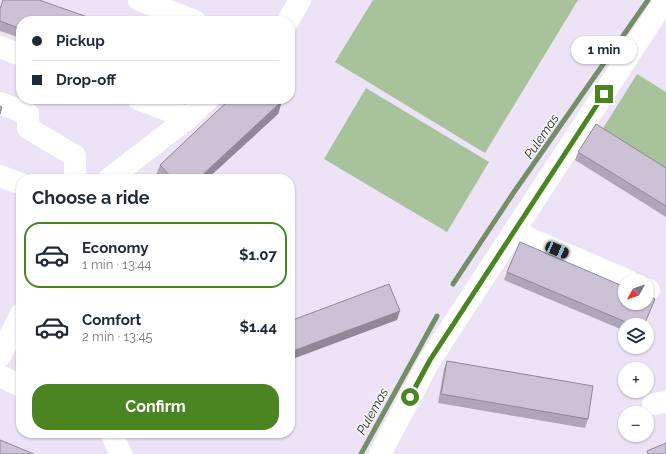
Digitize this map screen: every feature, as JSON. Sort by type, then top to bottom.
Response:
[{"type":"street","points":[[139,0],[182,16]]},
{"type":"street","points":[[291,16],[300,0]]},
{"type":"street","points":[[380,454],[430,360],[514,232],[661,14]]},
{"type":"street","points":[[0,47],[16,53]]},
{"type":"street","points":[[0,104],[28,114],[28,128],[75,156],[75,174]]},
{"type":"street","points":[[151,104],[188,118]]},
{"type":"street","points":[[115,174],[188,118],[203,104]]},
{"type":"street","points":[[0,176],[16,182]]},
{"type":"street","points":[[514,232],[618,277]]},
{"type":"street","points":[[0,356],[16,324]]},
{"type":"street","points":[[0,376],[16,384]]},
{"type":"street","points":[[113,438],[121,454]]},
{"type":"green space","points":[[373,0],[578,0],[485,153],[335,62]]},
{"type":"green space","points":[[637,74],[666,92],[666,170],[602,130]]},
{"type":"green space","points":[[366,88],[489,162],[447,232],[324,159]]},
{"type":"building","points":[[3,0],[39,0],[85,16],[16,16],[16,27],[0,21],[0,9]]},
{"type":"building","points":[[225,104],[279,104],[203,174],[168,174],[160,165]]},
{"type":"building","points":[[596,124],[666,168],[666,206],[578,152]]},
{"type":"building","points":[[520,242],[618,284],[618,310],[650,310],[647,318],[618,319],[507,272]]},
{"type":"building","points":[[389,284],[400,311],[295,350],[295,319]]},
{"type":"building","points":[[447,361],[593,386],[588,419],[441,394]]},
{"type":"building","points":[[0,440],[34,454],[0,454]]},
{"type":"building","points":[[666,443],[666,454],[648,454],[647,451]]},
{"type":"waterway","name":"Pulemas","points":[[453,284],[514,192],[648,0]]},
{"type":"waterway","name":"Pulemas","points":[[361,454],[437,316]]},
{"type":"route","points":[[410,397],[430,360],[604,94]]}]
